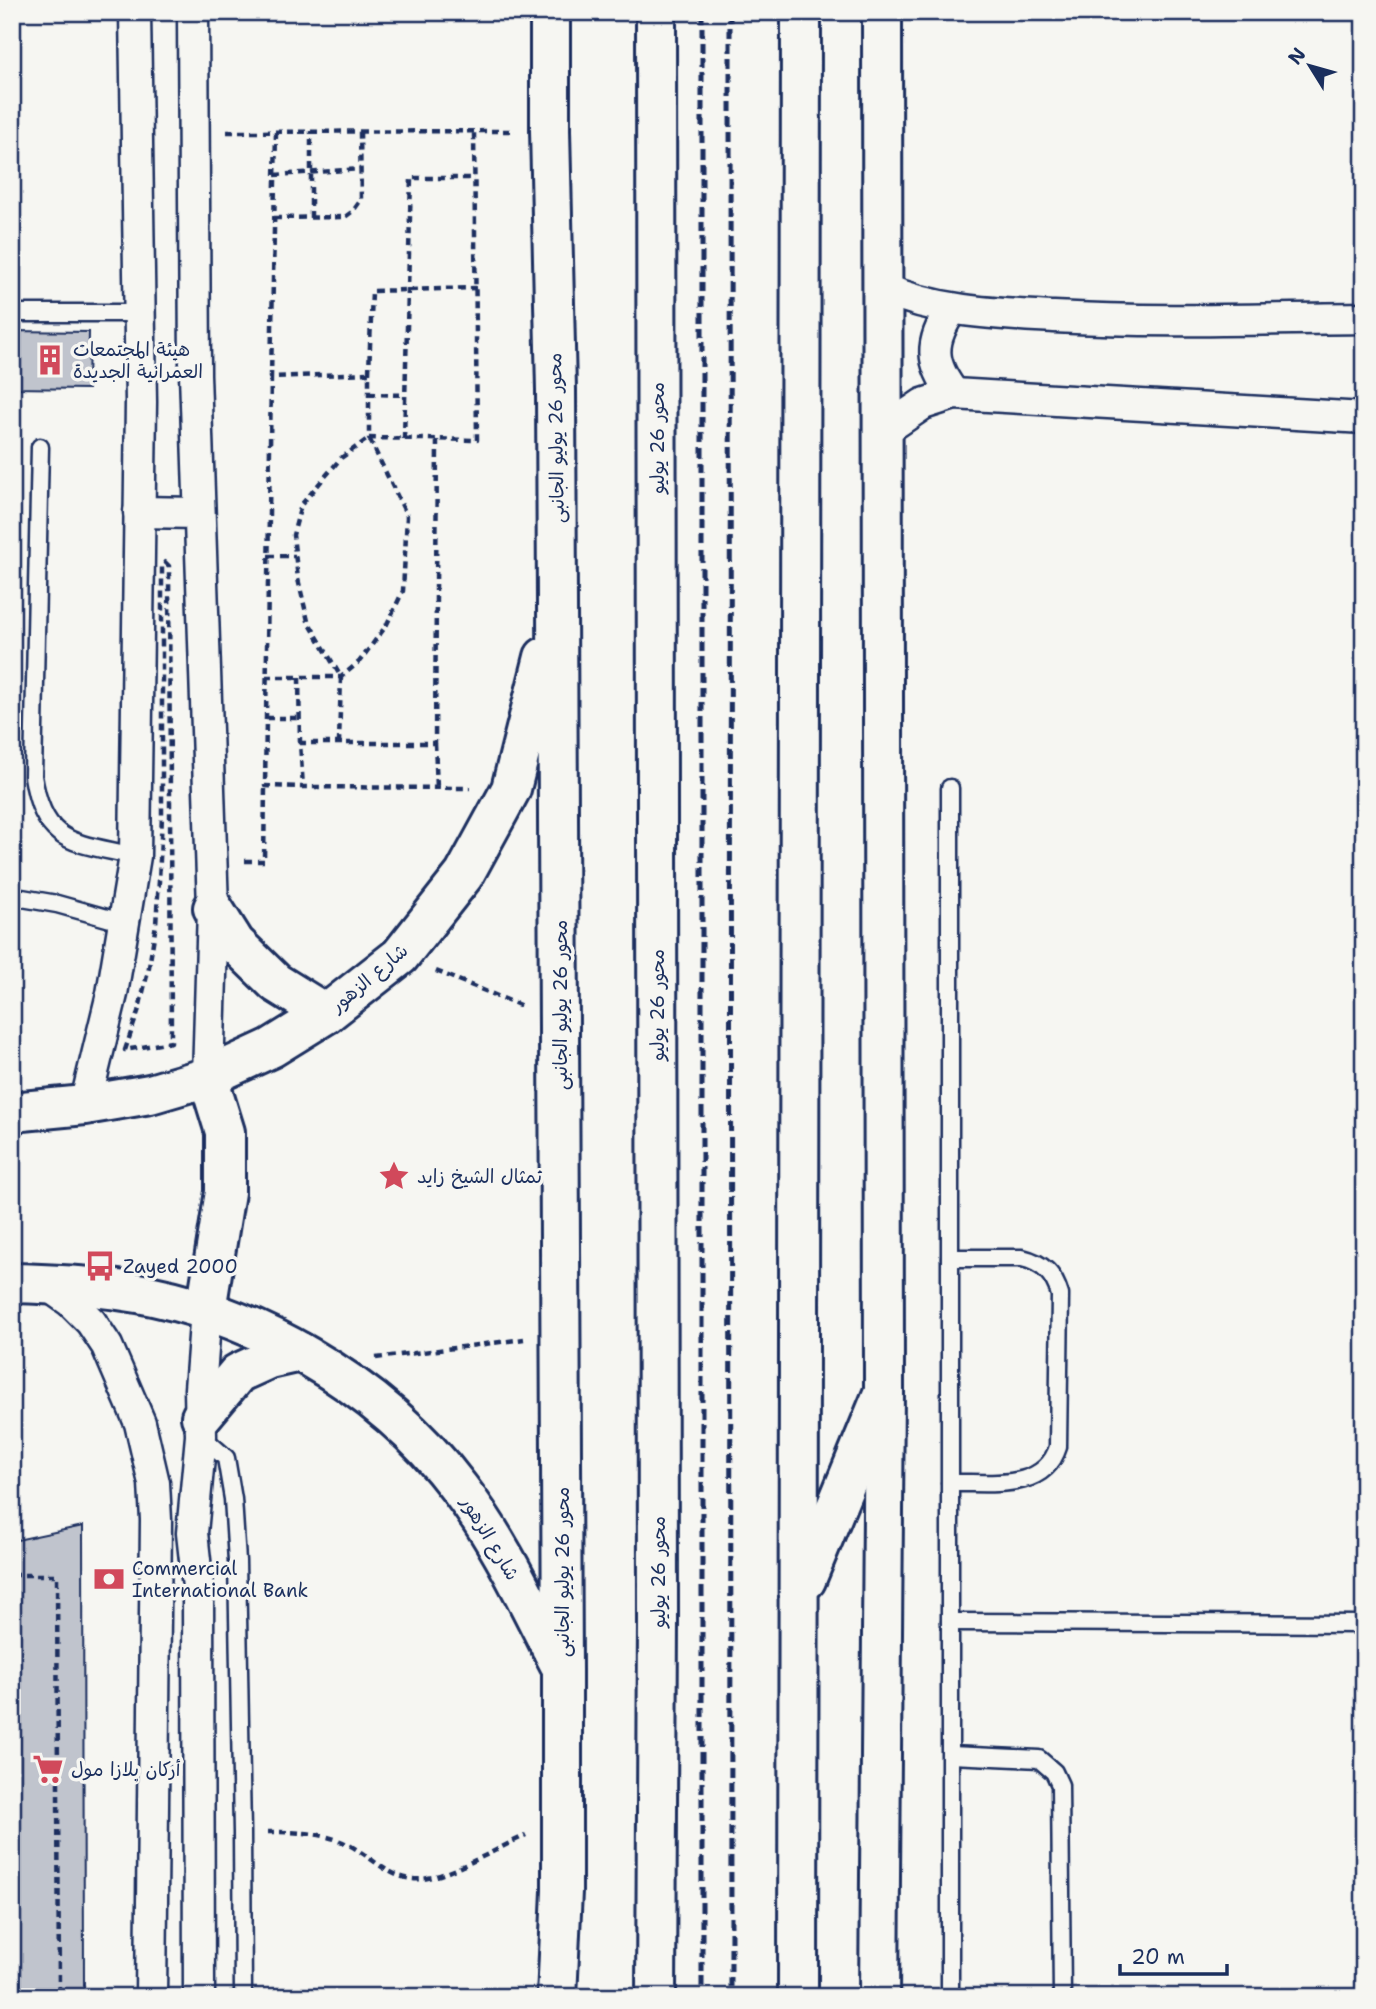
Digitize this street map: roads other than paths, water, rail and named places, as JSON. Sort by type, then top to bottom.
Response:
[{"type":"main road","name":"محور 26 يوليو الجانبى","points":[[550,12],[556,390],[560,1021],[562,1891],[557,1997]]},
{"type":"main road","name":"محور 26 يوليو","points":[[656,12],[656,1997]]},
{"type":"main road","points":[[798,1997],[801,12]]},
{"type":"main road","points":[[879,1997],[884,1391],[882,12]]},
{"type":"main road","name":"شارع الزهور","points":[[12,1112],[85,1105],[150,1094],[208,1077],[271,1048],[326,1014],[400,956],[464,875],[511,789],[558,603]]},
{"type":"main road","points":[[213,908],[235,943],[275,983],[326,1014]]},
{"type":"main road","points":[[206,1310],[225,1192],[225,1132],[208,1077]]},
{"type":"main road","name":"شارع الزهور","points":[[29,1284],[119,1290],[206,1310],[257,1330],[310,1358],[359,1389],[412,1435],[459,1487],[498,1545],[562,1669]]},
{"type":"main road","points":[[201,1427],[238,1373],[269,1359],[310,1358]]},
{"type":"main road","points":[[799,1598],[884,1391]]},
{"type":"street","points":[[85,1105],[112,994],[135,856],[141,313],[135,12]]},
{"type":"street","points":[[193,12],[195,374],[213,908],[208,1077]]},
{"type":"street","points":[[882,288],[906,298],[952,309],[1118,321],[1364,318]]},
{"type":"street","points":[[952,309],[941,325],[935,343],[935,362],[942,379],[954,394]]},
{"type":"street","points":[[882,432],[923,404],[954,394],[1364,418]]},
{"type":"street","points":[[139,512],[199,513]]},
{"type":"street","points":[[29,1284],[70,1301],[90,1322],[107,1346],[140,1423],[154,1483],[156,1520],[151,1997]]},
{"type":"street","points":[[199,1997],[198,1587],[192,1533],[201,1427],[200,1389],[206,1310]]},
{"type":"lane","points":[[12,313],[141,313]]},
{"type":"lane","points":[[40,447],[33,776],[37,802],[47,821],[61,835],[77,842],[135,856]]},
{"type":"lane","points":[[950,788],[950,1997]]},
{"type":"lane","points":[[22,898],[91,912],[125,923]]},
{"type":"lane","points":[[950,1258],[1022,1258],[1033,1261],[1044,1266],[1052,1275],[1060,1295],[1058,1447],[1050,1466],[1042,1473],[1023,1480],[950,1483]]},
{"type":"lane","points":[[201,1427],[226,1458],[233,1499],[237,1561],[243,1997]]},
{"type":"lane","points":[[950,1622],[1364,1624]]},
{"type":"lane","points":[[951,1755],[1039,1759],[1054,1772],[1060,1784],[1062,1997]]},
{"type":"railway","points":[[702,12],[702,1997]]},
{"type":"railway","points":[[730,12],[731,1997]]},
{"type":"place","name":"هيئة المجتمعات العمرانية الجديدة","points":[[50,360]]},
{"type":"place","name":"تمثال الشيخ زايد","points":[[394,1176]]},
{"type":"place","name":"Zayed 2000","points":[[100,1266]]},
{"type":"place","name":"Commercial International Bank","points":[[109,1579]]},
{"type":"place","name":"أركان بلازا مول","points":[[48,1769]]}]
